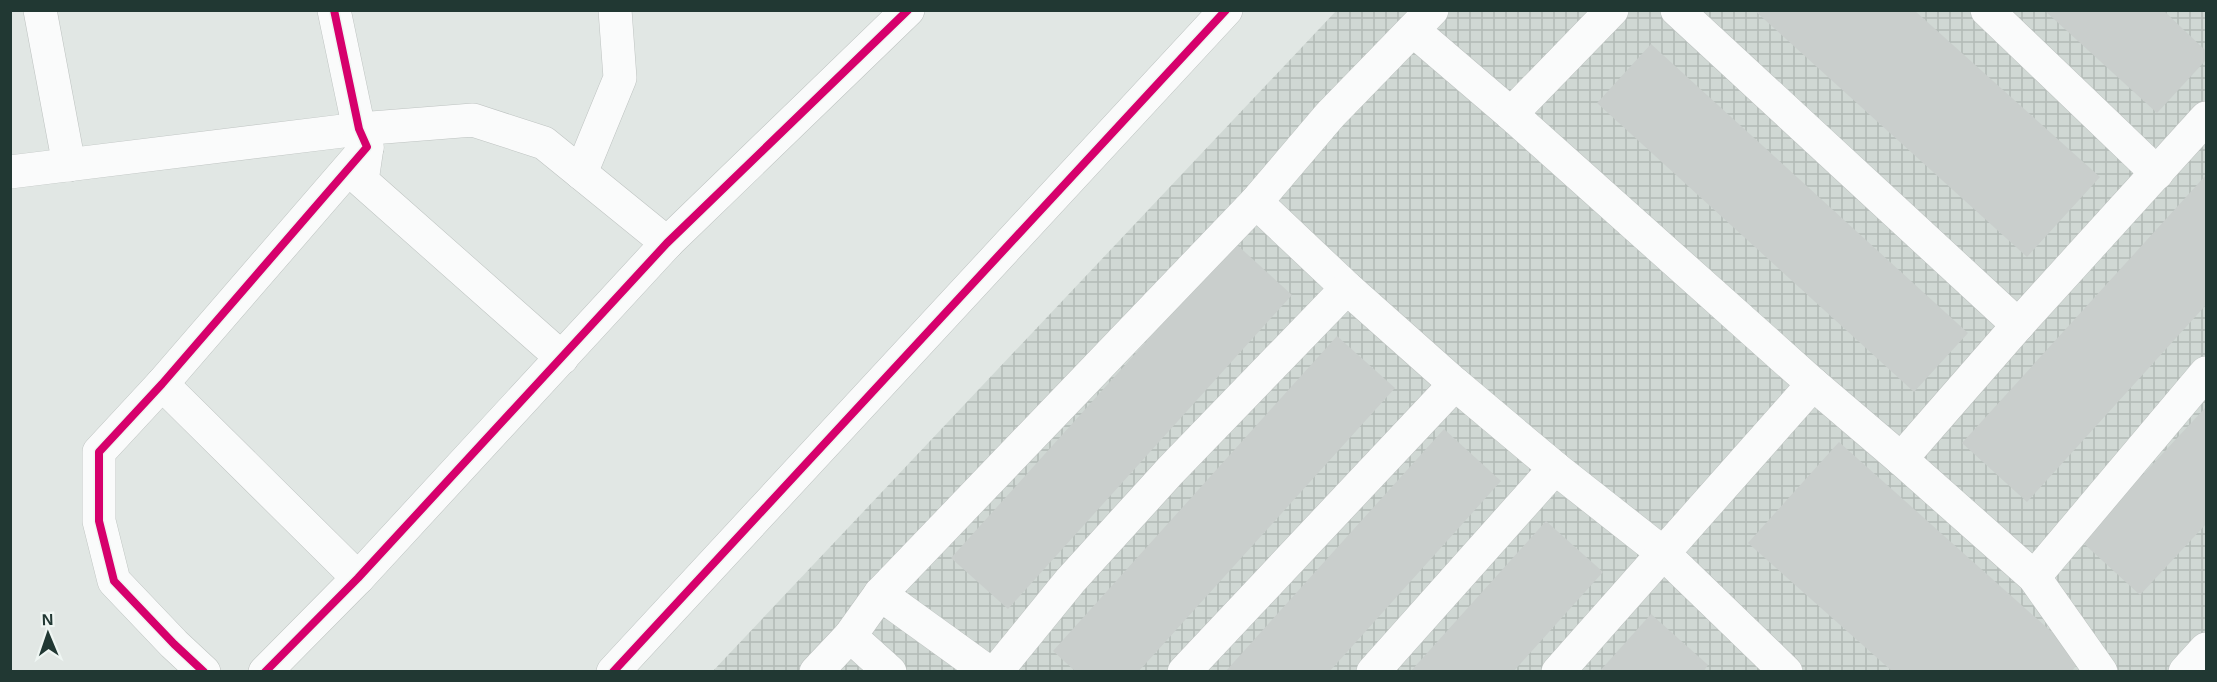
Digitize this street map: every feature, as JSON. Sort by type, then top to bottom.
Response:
[{"type":"street","points":[[40,10],[69,165]]},
{"type":"street","points":[[334,10],[363,138],[362,181],[562,358]]},
{"type":"street","points":[[581,173],[620,78],[615,10]]},
{"type":"street","points":[[265,672],[357,578],[667,243],[908,10]]},
{"type":"street","points":[[613,672],[1226,10]]},
{"type":"street","points":[[1511,114],[1612,10]]},
{"type":"street","points":[[1677,10],[2018,325]]},
{"type":"street","points":[[1987,10],[2157,172]]},
{"type":"street","points":[[816,672],[850,636],[880,594],[1256,202],[1330,115],[1423,21],[1511,114],[1813,384],[2034,577],[2101,672]]},
{"type":"street","points":[[1901,459],[2018,325],[2206,118]]},
{"type":"street","points":[[10,172],[363,138],[473,120],[544,143],[667,243]]},
{"type":"street","points":[[204,672],[114,581],[99,521],[99,452],[162,384],[363,138]]},
{"type":"street","points":[[1256,202],[1347,288],[1455,384],[1555,468],[1663,552],[1767,665]]},
{"type":"street","points":[[996,672],[1070,581],[1170,471],[1347,288]]},
{"type":"street","points":[[2034,577],[2206,373]]},
{"type":"street","points":[[162,384],[357,578]]},
{"type":"street","points":[[1184,672],[1455,384]]},
{"type":"street","points":[[1558,672],[1813,384]]},
{"type":"street","points":[[1373,672],[1555,468]]},
{"type":"street","points":[[880,594],[988,672]]},
{"type":"street","points":[[850,636],[890,672]]},
{"type":"street","points":[[2185,672],[2206,649]]},
{"type":"shaded area","points":[[1336,11],[2206,11],[2206,671],[712,672]]},
{"type":"building","points":[[1754,10],[1914,10],[2100,177],[2027,257]]},
{"type":"building","points":[[2044,10],[2163,10],[2206,51],[2206,60],[2157,113]]},
{"type":"building","points":[[1651,44],[1968,333],[1914,392],[1597,103]]},
{"type":"building","points":[[2206,175],[2206,305],[2027,502],[1962,443]]},
{"type":"building","points":[[1235,243],[1292,295],[1008,609],[951,558]]},
{"type":"building","points":[[1337,336],[1395,388],[1138,672],[1076,672],[1053,651]]},
{"type":"building","points":[[2206,407],[2206,524],[2140,595],[2081,541]]},
{"type":"building","points":[[1444,429],[1501,481],[1329,672],[1225,672]]},
{"type":"building","points":[[1839,442],[2082,659],[2071,672],[1893,672],[1748,543]]},
{"type":"building","points":[[1546,521],[1603,572],[1513,672],[1410,672]]},
{"type":"building","points":[[1651,614],[1708,665],[1703,672],[1599,672]]},
{"type":"cycle path","points":[[204,672],[114,581],[99,521],[99,452],[162,384],[367,147],[359,129],[334,10]]},
{"type":"cycle path","points":[[265,672],[358,578],[667,243],[908,10]]},
{"type":"cycle path","points":[[613,672],[1226,10]]}]
